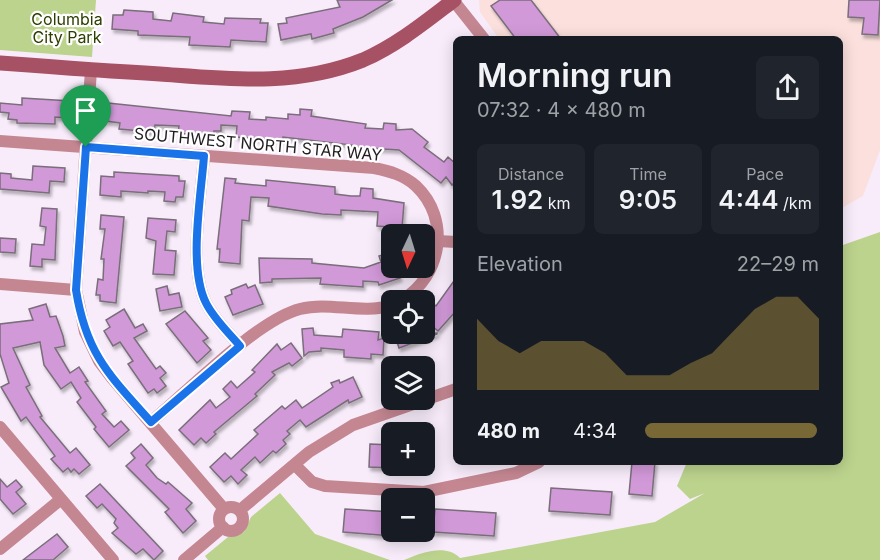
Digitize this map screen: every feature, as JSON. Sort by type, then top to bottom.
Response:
[{"type":"main road","points":[[0,63],[250,81],[303,77],[344,66],[378,53],[408,35],[454,0]]},
{"type":"street","points":[[454,0],[482,36]]},
{"type":"street","points":[[92,70],[76,290],[85,332],[99,361],[224,509]]},
{"type":"street","name":"SOUTHWEST NORTH STAR WAY","points":[[0,141],[388,171],[415,185],[424,195],[435,216],[438,241]]},
{"type":"street","points":[[204,156],[198,278],[210,310],[240,346]]},
{"type":"street","points":[[413,290],[426,278],[436,257],[438,241],[453,242]]},
{"type":"street","points":[[0,284],[76,290]]},
{"type":"street","points":[[151,422],[273,320],[302,308],[381,307]]},
{"type":"street","points":[[240,510],[309,452],[353,425],[453,390]]},
{"type":"street","points":[[0,427],[113,560]]},
{"type":"street","points":[[295,465],[312,482],[325,486],[424,492],[516,473],[533,465]]},
{"type":"street","points":[[0,549],[23,533],[60,500]]},
{"type":"street","points":[[235,507],[240,510],[244,520],[240,527],[231,531],[223,527],[219,519],[224,509],[235,507]]},
{"type":"street","points":[[184,560],[223,527]]},
{"type":"shaded area","points":[[479,0],[880,0],[880,150],[863,196],[843,207],[843,36],[497,36],[480,12]]},
{"type":"green space","name":"Columbia City Park","points":[[0,0],[96,0],[92,57],[0,50]]},
{"type":"green space","points":[[880,232],[880,560],[404,560],[425,552],[440,550],[454,553],[460,558],[655,522],[705,493],[690,499],[677,486],[686,465],[843,465],[843,245]]},
{"type":"green space","points":[[280,493],[315,534],[390,560],[208,560],[205,556],[228,537],[244,532],[251,517]]},
{"type":"building","points":[[337,0],[392,0],[363,17],[333,29],[334,33],[312,39],[311,34],[281,40],[278,24],[287,23],[286,18],[340,7]]},
{"type":"building","points":[[500,0],[531,0],[559,36],[514,36],[491,6]]},
{"type":"building","points":[[849,0],[880,0],[878,35],[862,34],[864,18],[848,17]]},
{"type":"building","points":[[124,10],[153,12],[153,19],[171,21],[173,13],[204,17],[203,22],[224,24],[225,18],[261,19],[260,23],[268,23],[266,42],[231,40],[230,47],[189,45],[190,37],[138,35],[138,31],[112,29],[113,15],[123,15]]},
{"type":"building","points":[[22,98],[71,101],[70,118],[55,117],[55,124],[17,123],[17,120],[8,119],[9,113],[0,112],[0,103],[22,105]]},
{"type":"building","points":[[108,103],[231,116],[232,111],[250,112],[249,119],[266,120],[266,117],[288,119],[288,114],[300,115],[300,109],[312,110],[311,116],[366,124],[365,128],[383,129],[384,123],[396,124],[396,130],[412,129],[428,142],[424,147],[444,162],[448,157],[453,161],[453,184],[446,177],[441,183],[399,150],[351,147],[352,145],[283,137],[283,140],[236,137],[237,126],[221,125],[221,131],[214,131],[214,138],[178,133],[179,126],[155,125],[154,132],[119,129],[120,123],[106,121]]},
{"type":"building","points":[[33,166],[65,168],[64,182],[50,181],[49,193],[0,189],[0,173],[11,174],[11,178],[32,180]]},
{"type":"building","points":[[114,172],[179,176],[179,181],[185,181],[183,197],[176,197],[175,202],[164,201],[165,192],[121,191],[121,197],[100,195],[101,176],[114,177]]},
{"type":"building","points":[[225,178],[236,179],[235,183],[266,186],[266,180],[335,187],[335,194],[351,196],[360,196],[361,188],[373,189],[373,198],[404,203],[402,224],[381,224],[381,226],[377,226],[378,212],[341,210],[341,215],[322,214],[268,206],[269,198],[251,197],[249,221],[242,220],[240,264],[219,262],[220,249],[217,249]]},
{"type":"building","points":[[42,208],[57,209],[55,260],[42,259],[42,267],[30,266],[32,244],[44,245],[46,227],[40,226]]},
{"type":"building","points":[[101,215],[124,217],[116,303],[100,301],[100,295],[96,295],[98,279],[103,280],[104,259],[101,259],[105,229],[100,229]]},
{"type":"building","points":[[148,218],[176,220],[175,232],[167,231],[165,250],[176,251],[174,275],[153,274],[156,241],[146,238]]},
{"type":"building","points":[[0,238],[16,239],[15,253],[0,252]]},
{"type":"building","points":[[259,258],[312,259],[312,263],[364,268],[381,262],[381,278],[400,278],[379,285],[378,282],[363,281],[363,287],[320,284],[321,278],[272,279],[272,282],[260,283]]},
{"type":"building","points":[[453,282],[453,314],[438,331],[435,328],[435,305]]},
{"type":"building","points":[[246,284],[248,288],[255,285],[263,304],[233,315],[225,297],[232,294],[231,290]]},
{"type":"building","points":[[167,286],[169,295],[179,293],[182,307],[160,311],[156,289]]},
{"type":"building","points":[[46,304],[50,317],[56,316],[63,336],[65,346],[55,348],[70,373],[79,367],[88,381],[85,382],[106,411],[102,414],[114,427],[121,421],[129,430],[109,447],[77,402],[81,398],[71,382],[61,389],[44,365],[40,342],[13,348],[30,385],[26,387],[42,416],[40,417],[70,453],[76,448],[90,465],[79,474],[74,469],[71,472],[68,468],[63,472],[51,459],[55,456],[26,417],[21,421],[1,387],[9,383],[0,354],[0,324],[33,320],[29,309]]},
{"type":"building","points":[[124,309],[135,328],[143,324],[147,331],[134,338],[156,369],[160,366],[166,373],[160,378],[166,386],[157,393],[154,389],[148,393],[128,364],[133,361],[120,342],[113,346],[104,331],[110,327],[106,320]]},
{"type":"building","points":[[185,311],[208,338],[203,341],[211,350],[197,363],[166,324]]},
{"type":"building","points":[[313,328],[314,335],[342,337],[343,329],[379,332],[378,340],[381,339],[381,344],[384,344],[383,355],[371,354],[371,359],[344,357],[344,350],[321,348],[321,351],[309,352],[304,356],[302,329]]},
{"type":"building","points":[[291,343],[302,358],[292,366],[289,363],[272,372],[275,375],[255,394],[257,396],[214,432],[216,434],[206,443],[201,438],[194,445],[179,430],[210,400],[216,408],[230,397],[223,389],[231,381],[237,388],[255,372],[252,370],[277,344],[281,350]]},
{"type":"building","points":[[398,344],[410,344],[399,348]]},
{"type":"building","points":[[353,377],[362,397],[349,403],[348,400],[306,427],[300,420],[287,431],[290,434],[283,440],[286,444],[276,453],[273,451],[260,463],[255,457],[241,470],[247,475],[238,484],[231,476],[224,482],[210,467],[225,453],[231,459],[258,434],[254,430],[282,406],[285,409],[296,400],[302,408],[333,387],[331,383],[339,380],[340,383]]},
{"type":"building","points":[[141,444],[153,458],[146,465],[157,478],[166,484],[168,482],[192,503],[186,509],[196,521],[183,533],[165,512],[169,509],[126,466],[135,458],[131,453]]},
{"type":"building","points":[[370,444],[381,444],[381,468],[369,467]]},
{"type":"building","points":[[632,465],[655,465],[652,496],[629,494]]},
{"type":"building","points":[[0,479],[7,487],[16,480],[22,487],[16,492],[26,504],[13,514],[0,499]]},
{"type":"building","points":[[100,484],[163,551],[154,560],[143,549],[136,554],[112,533],[118,528],[114,523],[116,519],[102,504],[97,508],[86,496]]},
{"type":"building","points":[[551,488],[612,492],[610,515],[549,511]]},
{"type":"building","points":[[345,509],[381,511],[381,535],[343,532]]},
{"type":"building","points":[[435,509],[496,513],[494,536],[435,532]]},
{"type":"building","points":[[57,534],[68,547],[53,560],[23,560]]},
{"type":"route","points":[[86,147],[204,156],[197,262],[200,289],[215,317],[240,346],[151,422],[99,361],[85,332],[79,312],[76,290],[86,147]]}]
